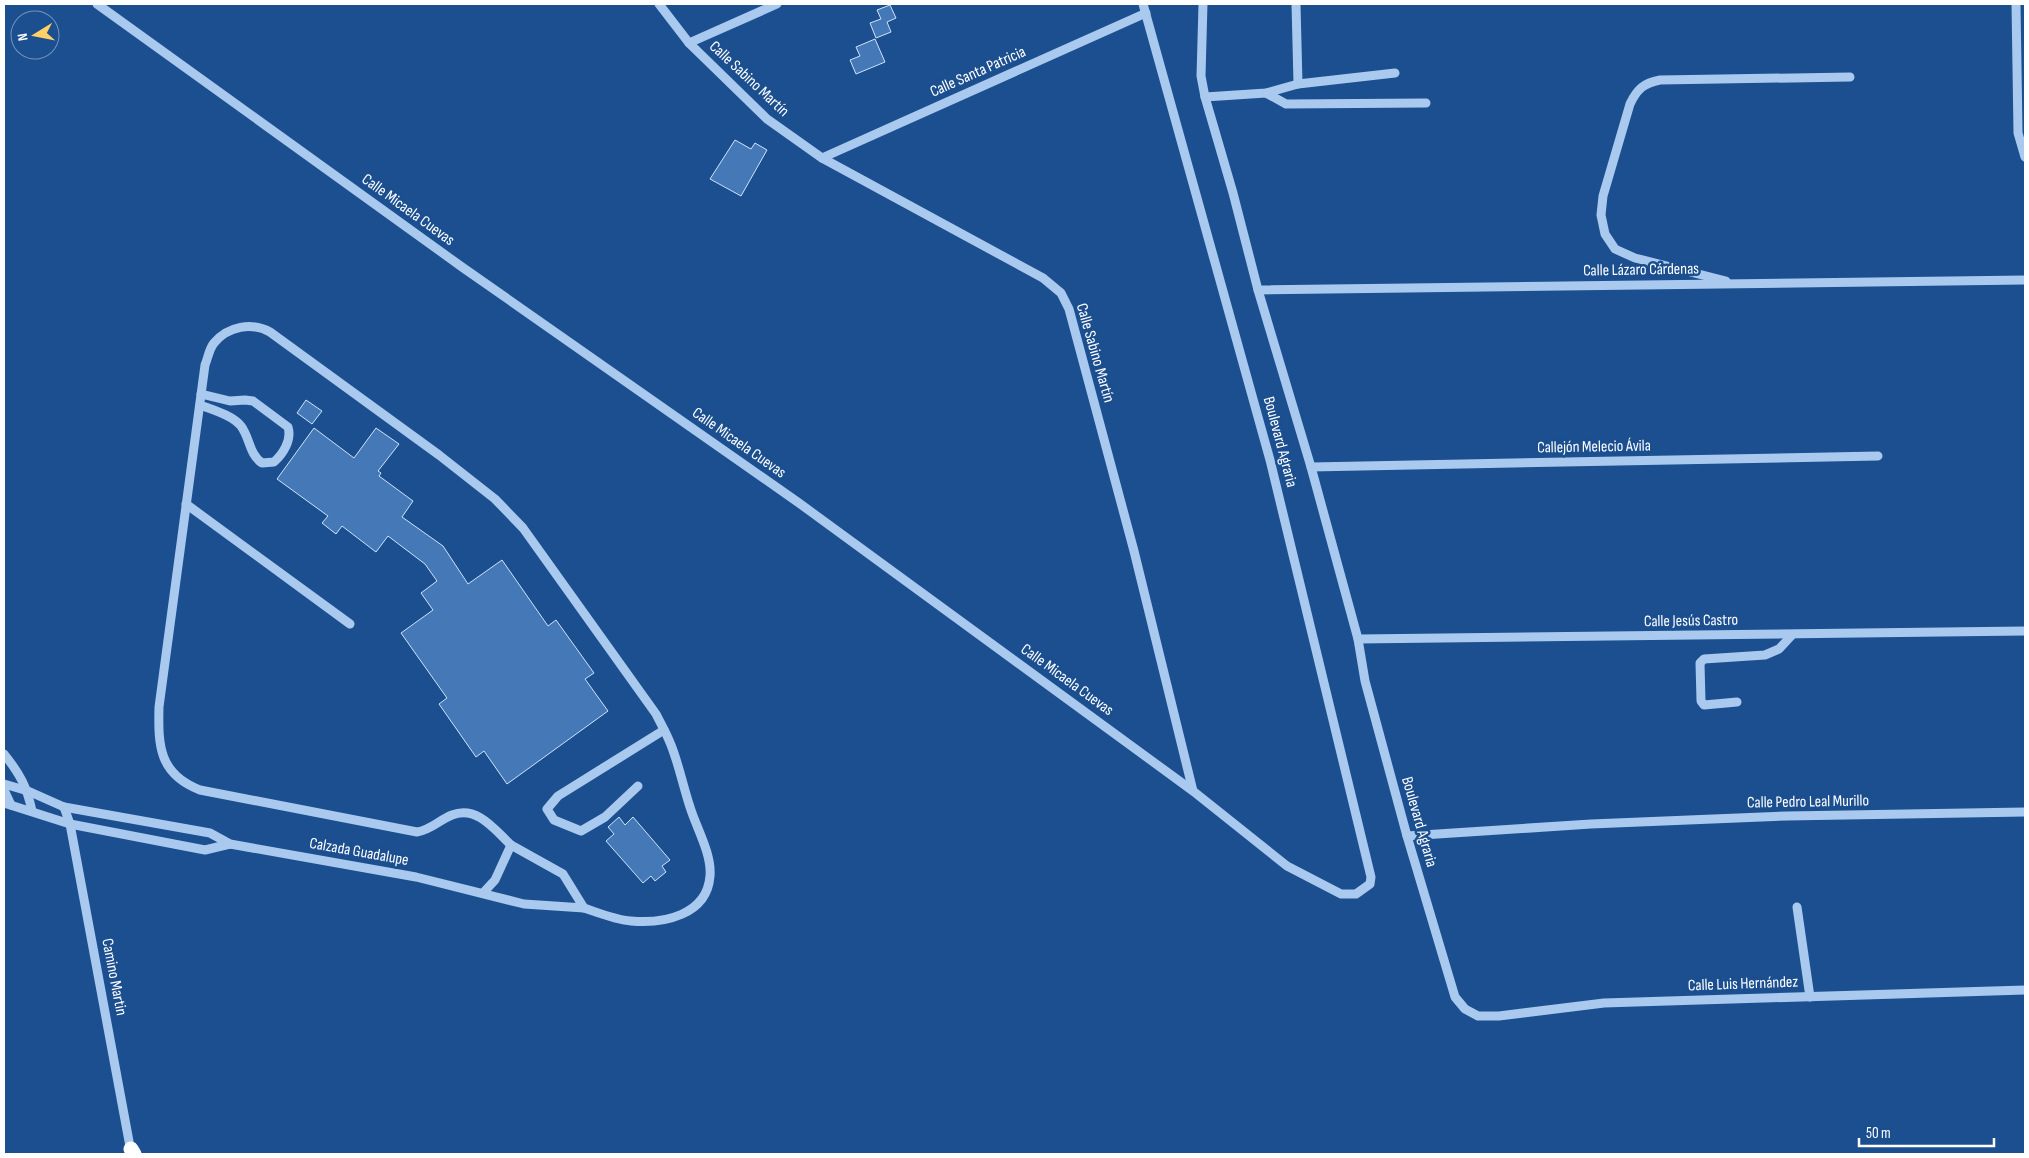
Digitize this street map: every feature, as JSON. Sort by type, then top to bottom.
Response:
[{"type":"street","name":"Calle Micaela Cuevas","points":[[97,4],[462,268],[799,503],[1193,791],[1287,866],[1341,894],[1356,894],[1365,890]]},
{"type":"street","name":"Calle Sabino Martín","points":[[659,4],[689,43],[767,119],[822,158],[1043,278],[1061,293],[1069,309],[1134,551],[1193,791]]},
{"type":"street","points":[[689,43],[777,4]]},
{"type":"street","name":"Boulevard Agraria","points":[[1143,4],[1270,460],[1371,877],[1370,884],[1365,890]]},
{"type":"street","name":"Boulevard Agraria","points":[[1203,4],[1201,76],[1205,97],[1233,193],[1258,290],[1311,467],[1358,639],[1364,681],[1407,836],[1455,997],[1465,1009]]},
{"type":"street","points":[[1296,4],[1298,84]]},
{"type":"street","points":[[2016,4],[2018,132],[2025,157]]},
{"type":"street","name":"Calle Santa Patricia","points":[[822,158],[1146,13]]},
{"type":"street","points":[[1205,97],[1266,93],[1298,84],[1394,73]]},
{"type":"street","points":[[1738,284],[1635,258],[1615,249],[1605,234],[1601,215],[1603,196],[1634,94],[1642,86],[1660,80],[1850,77]]},
{"type":"street","points":[[1266,93],[1286,104],[1426,103]]},
{"type":"street","name":"Calle Lázaro Cárdenas","points":[[1258,290],[2025,280]]},
{"type":"street","name":"Calzada Guadalupe","points":[[4,784],[28,791],[64,807],[210,833],[230,844],[416,877],[524,904],[584,908],[630,922],[658,921],[682,914],[696,908],[705,896],[711,875],[707,854],[690,808],[671,745],[664,730],[656,714],[523,528],[495,499],[439,455],[260,327],[240,327],[230,331],[214,343],[205,366],[159,717],[160,748],[163,758],[176,776],[187,785],[200,790],[417,832],[426,831],[453,814],[471,813],[484,820],[511,845],[563,874],[584,908]]},
{"type":"street","points":[[200,405],[222,414],[241,426],[256,459],[262,463],[274,462],[290,437],[288,427],[253,401],[230,401],[201,394]]},
{"type":"street","name":"Callejón Melecio Ávila","points":[[1311,467],[1878,456]]},
{"type":"street","points":[[186,504],[350,624]]},
{"type":"street","name":"Calle Jesús Castro","points":[[1358,639],[2025,631]]},
{"type":"street","points":[[1737,702],[1704,704],[1701,701],[1700,663],[1704,659],[1765,655],[1779,649],[1792,635]]},
{"type":"street","points":[[638,786],[605,817],[581,831],[554,820],[547,809],[558,796],[664,730]]},
{"type":"street","points":[[4,754],[19,773],[28,791],[32,811]]},
{"type":"street","points":[[4,790],[7,804]]},
{"type":"street","name":"Calzada Guadalupe","points":[[7,804],[70,824],[205,850],[230,844]]},
{"type":"street","name":"Camino Martin","points":[[64,807],[70,824],[131,1153]]},
{"type":"street","name":"Calle Pedro Leal Murillo","points":[[1407,836],[1591,824],[1786,816],[2025,812]]},
{"type":"street","points":[[483,893],[494,880],[511,845]]},
{"type":"street","points":[[1797,907],[1810,997]]},
{"type":"street","name":"Calle Luis Hernández","points":[[1465,1009],[1478,1016],[1499,1016],[1604,1003],[2025,990]]},
{"type":"building","points":[[890,5],[896,18],[887,22],[891,32],[876,38],[870,23],[881,19],[877,10]]},
{"type":"building","points":[[875,39],[885,62],[856,74],[850,60],[860,56],[856,47]]},
{"type":"building","points":[[735,140],[751,149],[755,143],[767,150],[741,196],[710,179]]},
{"type":"building","points":[[306,400],[322,411],[312,424],[297,413]]},
{"type":"building","points":[[314,428],[354,458],[376,428],[399,444],[378,471],[381,473],[379,476],[413,501],[402,517],[443,546],[468,584],[502,560],[548,626],[556,620],[594,673],[585,679],[608,711],[507,784],[484,751],[476,757],[439,704],[447,698],[401,633],[433,610],[421,593],[437,581],[425,564],[388,536],[376,552],[342,526],[336,534],[322,523],[328,516],[277,479]]},
{"type":"building","points":[[619,817],[625,825],[633,817],[670,860],[662,866],[666,872],[655,881],[651,876],[643,883],[606,841],[614,834],[608,827]]}]
